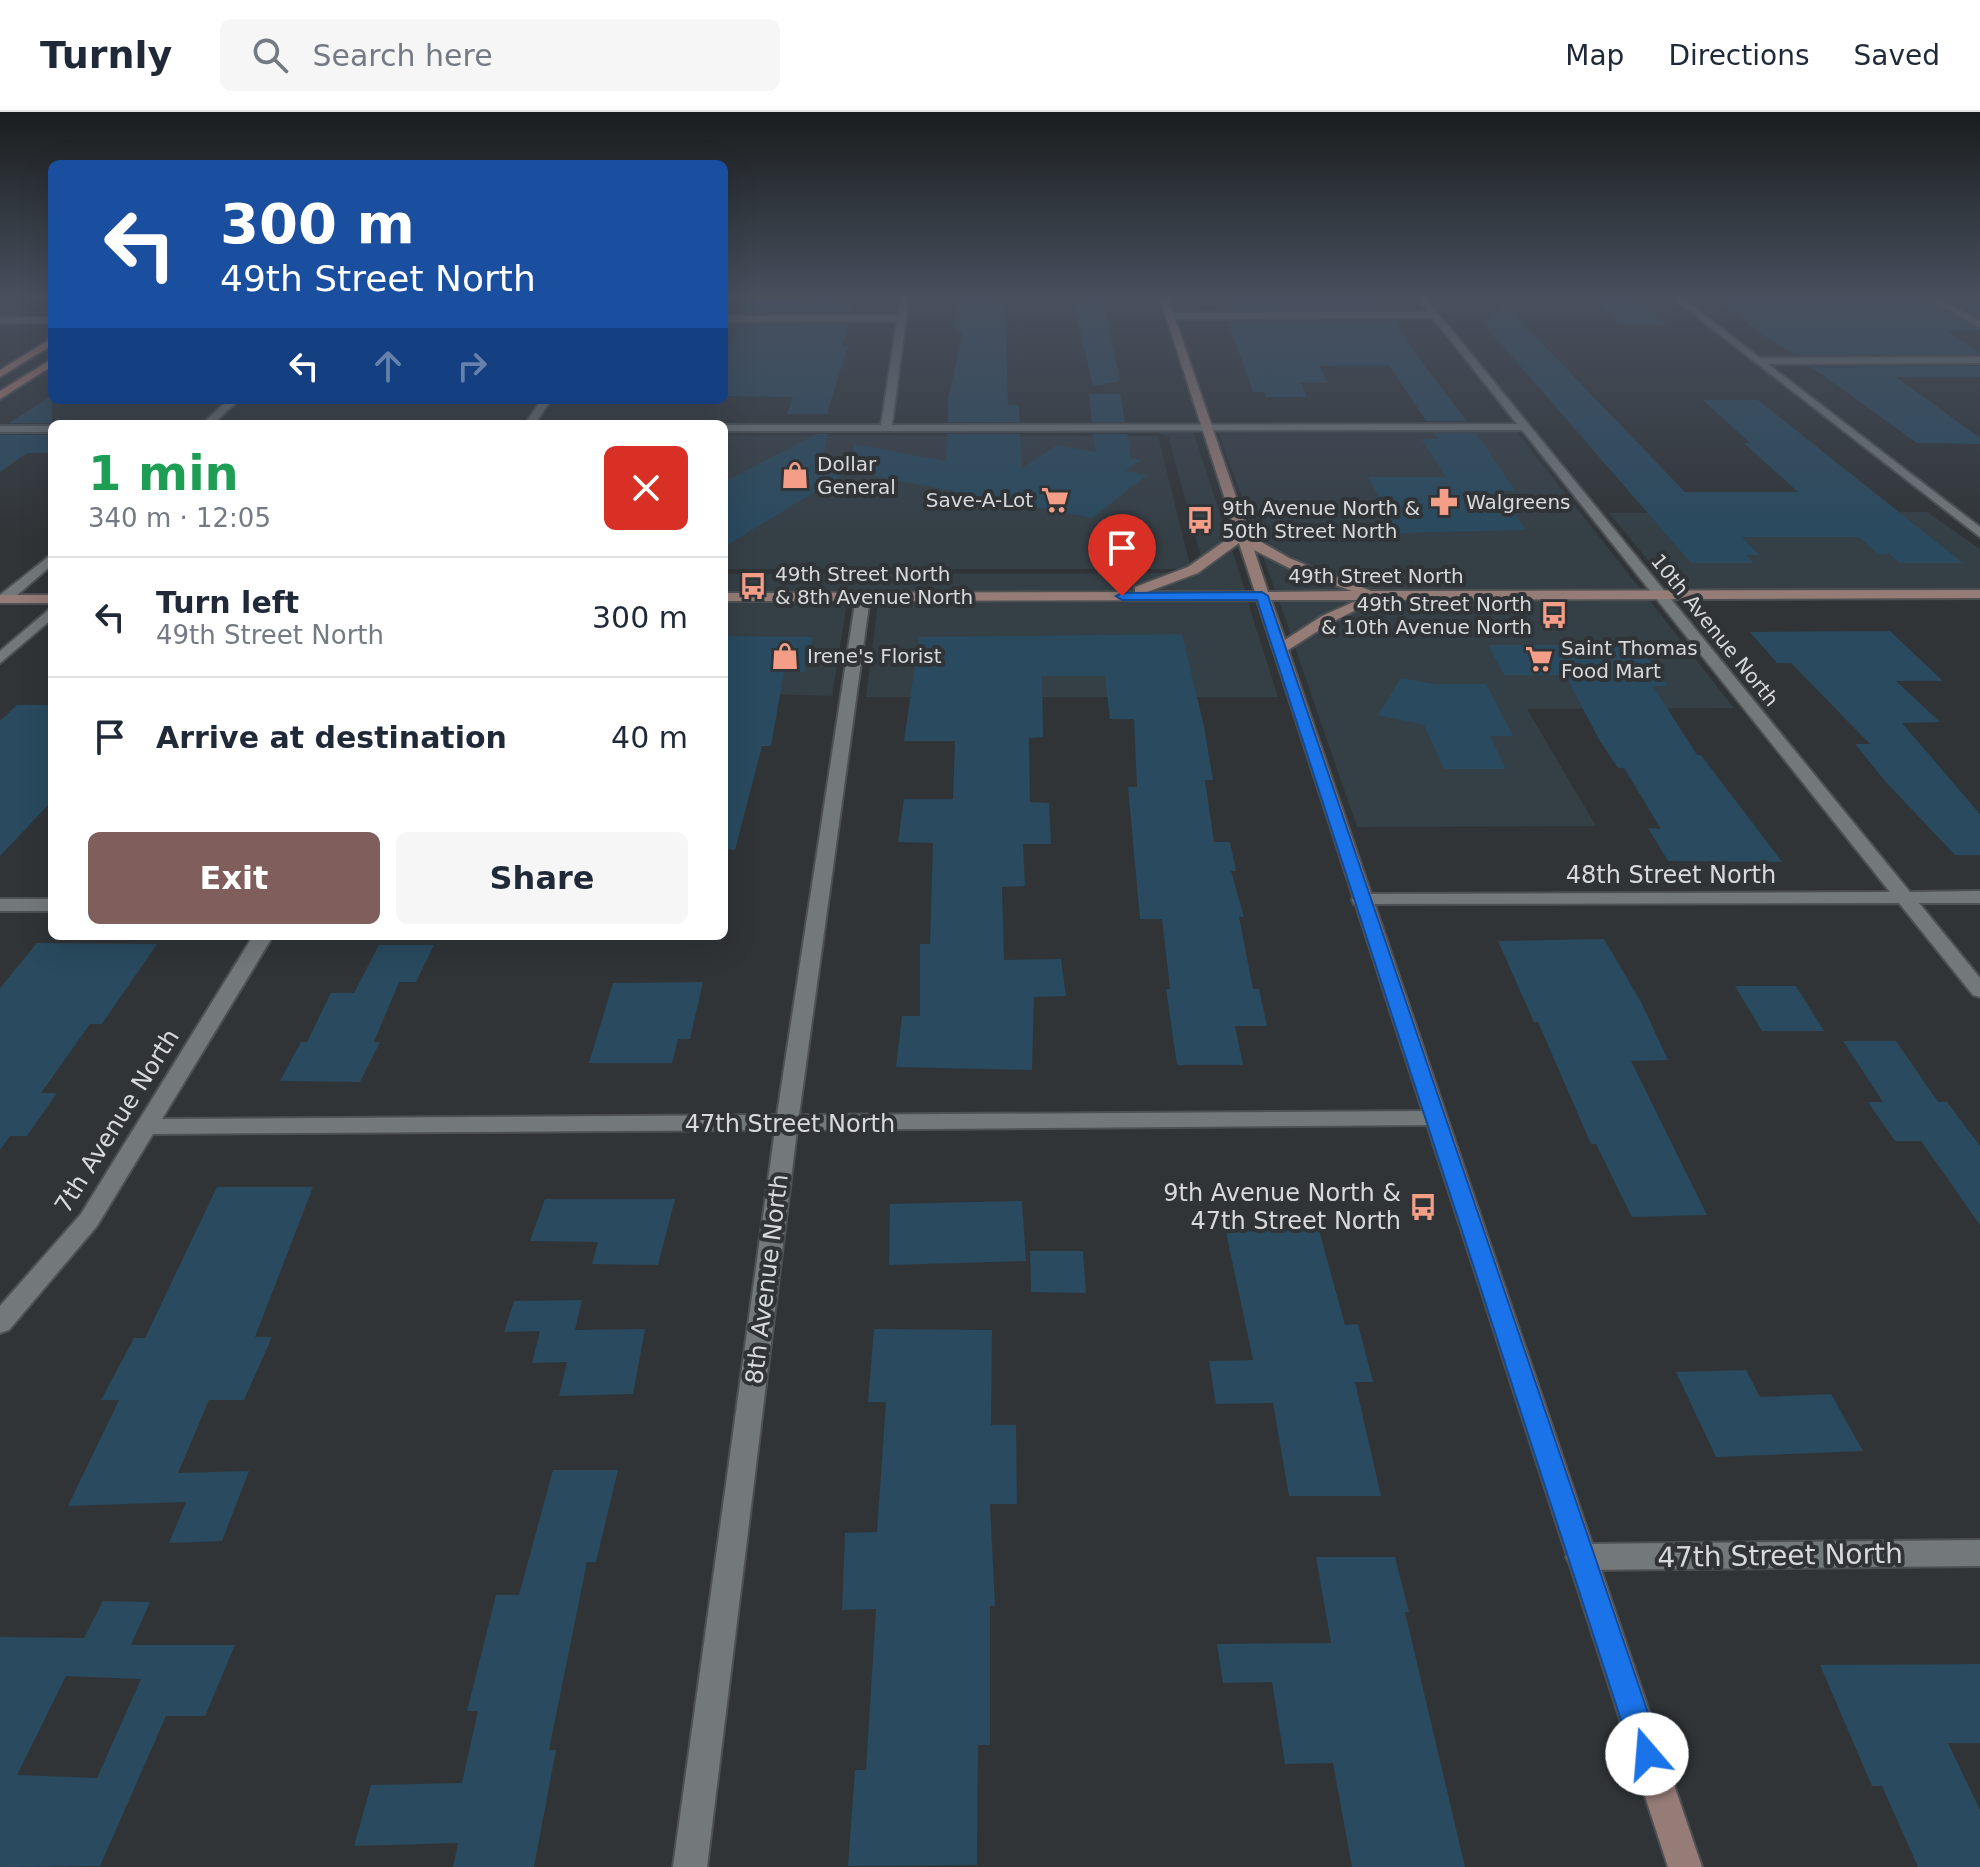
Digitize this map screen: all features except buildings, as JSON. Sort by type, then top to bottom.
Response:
[{"type":"main road","points":[[0,396],[29,377]]},
{"type":"street","points":[[886,427],[893,377]]},
{"type":"street","points":[[1189,377],[1685,1867]]},
{"type":"street","name":"10th Avenue North","points":[[1485,377],[1980,991]]},
{"type":"street","points":[[1778,377],[1980,533]]},
{"type":"street","points":[[212,420],[230,404]]},
{"type":"street","points":[[728,428],[1526,427]]},
{"type":"street","points":[[0,429],[48,429]]},
{"type":"street","points":[[1241,535],[1256,547],[1302,568],[1377,596]]},
{"type":"street","points":[[1122,596],[1193,570],[1241,535]]},
{"type":"street","points":[[2,599],[48,561]]},
{"type":"street","name":"49th Street North","points":[[728,597],[1980,594]]},
{"type":"street","points":[[1280,649],[1327,619],[1377,596]]},
{"type":"street","name":"8th Avenue North","points":[[690,1867],[787,1124],[863,597]]},
{"type":"street","points":[[2,599],[48,599]]},
{"type":"street","points":[[0,659],[48,615]]},
{"type":"street","name":"48th Street North","points":[[1361,900],[1980,897]]},
{"type":"street","points":[[0,905],[48,905]]},
{"type":"street","name":"7th Avenue North","points":[[0,1323],[89,1220],[261,940]]},
{"type":"street","name":"47th Street North","points":[[145,1127],[1434,1118]]},
{"type":"street","name":"47th Street North","points":[[1581,1557],[1980,1553]]},
{"type":"shaded area","points":[[728,431],[1193,431],[1245,590],[728,592],[728,574],[1192,573],[1204,568],[1168,436],[1157,433]]},
{"type":"shaded area","points":[[1218,431],[1516,431],[1641,590],[1275,590]]},
{"type":"shaded area","points":[[728,436],[1158,436],[1191,569],[728,569]]},
{"type":"shaded area","points":[[1927,512],[1980,549],[1980,589],[1672,589],[1609,513]]},
{"type":"shaded area","points":[[1279,601],[1650,601],[1734,708],[1527,709],[1596,826],[1357,827]]},
{"type":"shaded area","points":[[1248,602],[1278,697],[866,697],[878,603]]},
{"type":"shaded area","points":[[728,603],[847,603],[832,696],[728,693]]},
{"type":"place","name":"Dollar General","points":[[795,475]]},
{"type":"place","name":"Save-A-Lot","points":[[1055,500]]},
{"type":"place","name":"Walgreens","points":[[1444,502]]},
{"type":"place","name":"9th Avenue North & 50th Street North","points":[[1200,520]]},
{"type":"place","name":"49th Street North & 8th Avenue North","points":[[753,586]]},
{"type":"place","name":"49th Street North & 10th Avenue North","points":[[1554,615]]},
{"type":"place","name":"Irene's Florist","points":[[785,656]]},
{"type":"place","name":"Saint Thomas Food Mart","points":[[1539,659]]},
{"type":"place","name":"9th Avenue North & 47th Street North","points":[[1423,1207]]},
{"type":"route","points":[[1122,596],[1262,596],[1647,1754]]}]
